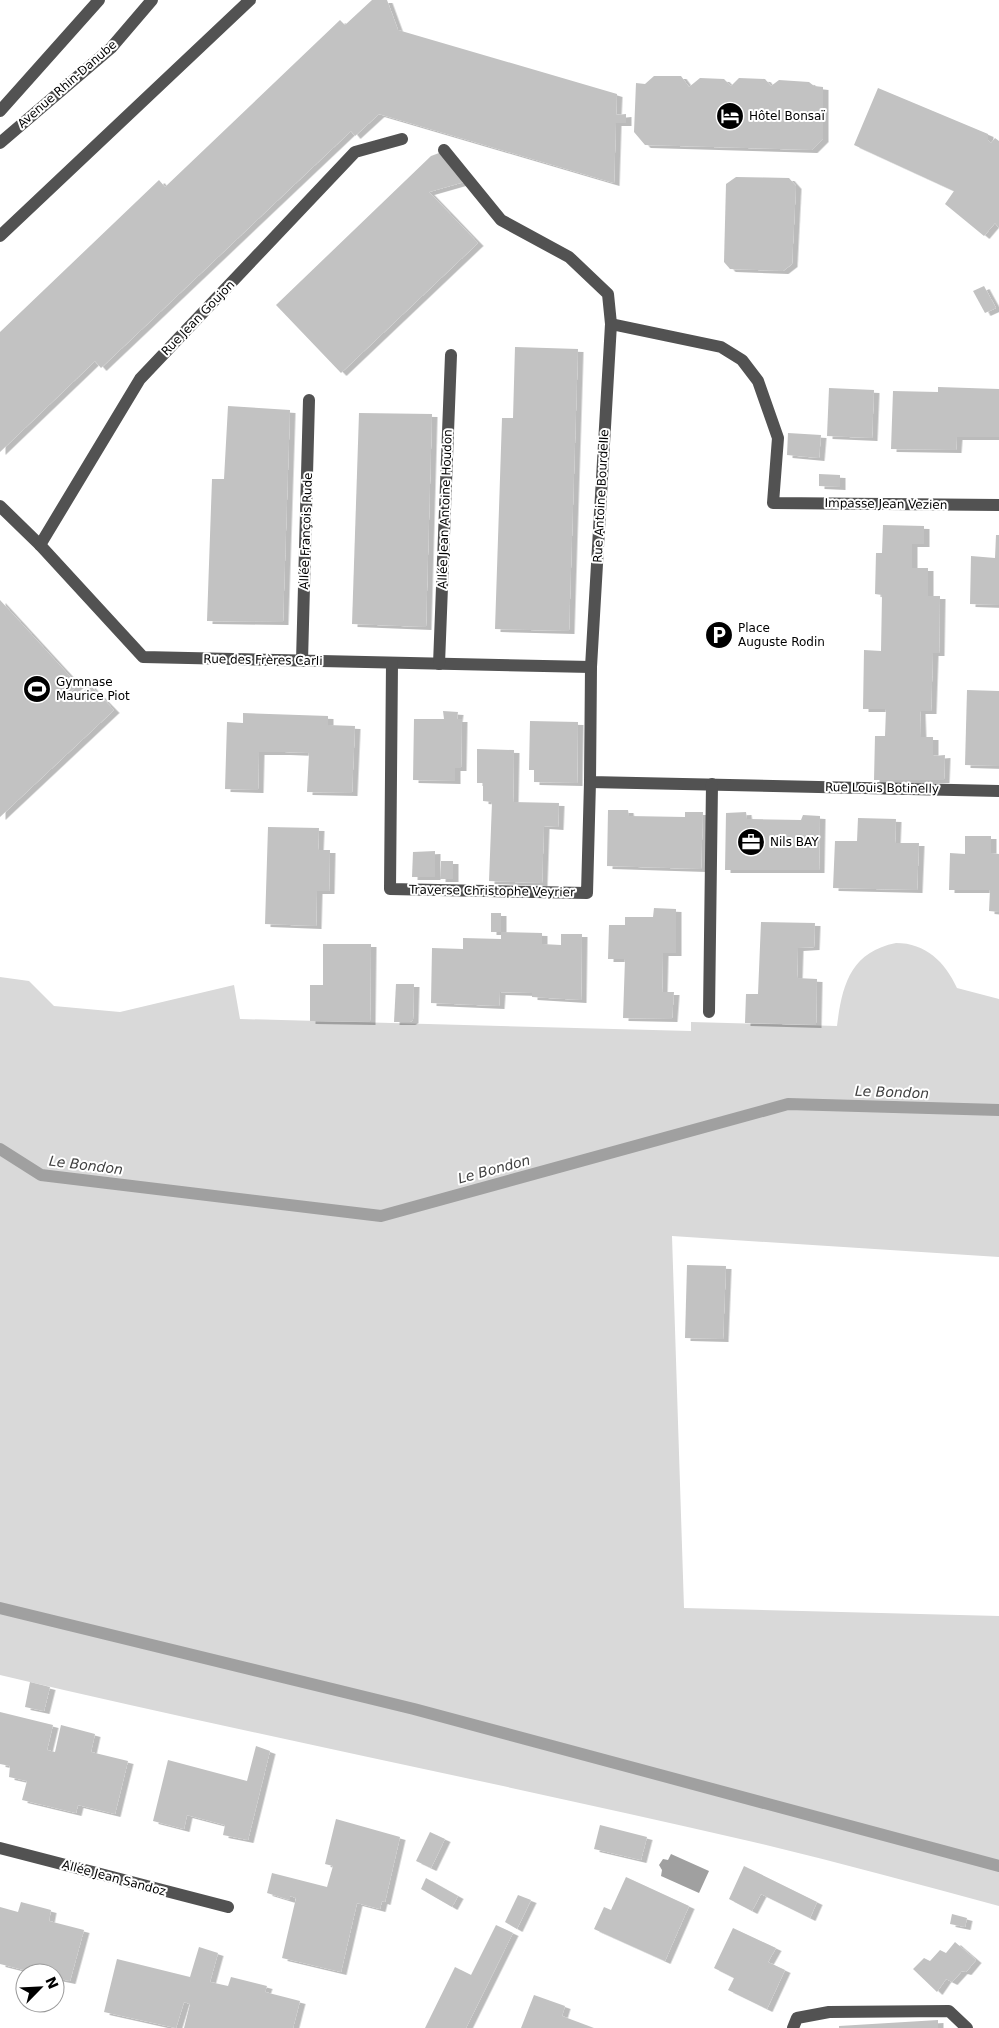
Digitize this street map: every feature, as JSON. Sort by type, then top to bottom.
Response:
[{"type":"street","name":"Avenue Rhin-Danube","points":[[0,111],[99,0]]},
{"type":"street","name":"Avenue Rhin-Danube","points":[[0,143],[111,48],[152,0]]},
{"type":"street","points":[[0,236],[250,0]]},
{"type":"street","name":"Rue Jean Goujon","points":[[40,545],[140,379],[355,152],[402,140]]},
{"type":"street","name":"Rue Antoine Bourdelle","points":[[444,150],[501,220],[569,257],[608,294],[611,324],[590,667],[590,782]]},
{"type":"street","name":"Impasse Jean Vezien","points":[[611,324],[721,347],[742,360],[758,381],[778,438],[773,503],[999,505]]},
{"type":"street","name":"Allée Jean Antoine Houdon","points":[[439,664],[451,355]]},
{"type":"street","name":"Allée François Rude","points":[[302,661],[309,400]]},
{"type":"street","name":"Rue des Frères Carli","points":[[0,506],[40,545],[143,657],[590,667]]},
{"type":"street","name":"Traverse Christophe Veyrier","points":[[392,663],[390,889],[587,893],[590,782]]},
{"type":"street","points":[[590,782],[712,784],[709,1012]]},
{"type":"street","name":"Rue Louis Botinelly","points":[[712,784],[999,791]]},
{"type":"street","name":"Allée Jean Sandoz","points":[[0,1848],[228,1907]]},
{"type":"street","points":[[792,2028],[797,2018],[829,2012],[949,2011],[967,2028]]},
{"type":"shaded area","points":[[896,943],[916,946],[925,950],[947,970],[957,988],[999,999],[999,1257],[672,1236],[684,1608],[999,1616],[999,1906],[749,1841],[187,1718],[0,1675],[0,977],[29,981],[54,1006],[120,1012],[234,985],[240,1019],[691,1031],[691,1022],[837,1026],[846,985],[858,963],[868,954]]},
{"type":"shaded area","points":[[671,1854],[709,1871],[699,1893],[661,1876],[662,1870],[659,1865],[663,1859],[668,1860]]},
{"type":"building","points":[[372,0],[387,0],[398,30],[617,94],[616,115],[626,114],[626,123],[616,123],[614,183],[379,114],[355,136],[351,131],[101,368],[95,361],[0,452],[0,332],[159,180],[165,187],[340,20],[345,25]]},
{"type":"building","name":"Hôtel Bonsaï","points":[[654,76],[681,76],[689,87],[700,78],[724,79],[731,86],[739,78],[765,79],[771,86],[779,80],[809,82],[814,86],[823,87],[823,139],[812,150],[645,145],[634,132],[636,83],[645,84]]},
{"type":"building","points":[[878,88],[988,134],[988,140],[991,143],[995,138],[999,141],[999,228],[995,223],[984,236],[945,204],[954,191],[854,145]]},
{"type":"building","points":[[439,153],[464,182],[429,192],[478,243],[341,373],[276,305],[431,156]]},
{"type":"building","points":[[736,177],[789,178],[796,186],[792,264],[783,271],[730,269],[724,262],[726,184]]},
{"type":"building","points":[[984,286],[996,308],[985,313],[973,291]]},
{"type":"building","points":[[515,347],[578,349],[569,631],[495,629],[502,418],[513,418]]},
{"type":"building","points":[[938,387],[999,389],[999,437],[957,437],[956,450],[891,449],[893,391],[938,392]]},
{"type":"building","points":[[829,388],[874,390],[872,438],[827,436]]},
{"type":"building","points":[[228,406],[290,410],[283,622],[207,621],[212,479],[224,479]]},
{"type":"building","points":[[359,413],[432,414],[426,627],[352,624]]},
{"type":"building","points":[[788,433],[821,435],[819,458],[787,455]]},
{"type":"building","points":[[819,474],[840,475],[840,487],[819,486]]},
{"type":"building","points":[[883,525],[924,526],[924,544],[912,544],[912,568],[928,568],[928,596],[940,596],[939,653],[933,653],[931,711],[920,711],[921,737],[933,737],[933,756],[945,755],[944,780],[874,780],[875,736],[885,736],[886,709],[863,709],[864,650],[881,651],[882,595],[875,594],[876,553],[882,553]]},
{"type":"building","points":[[996,535],[999,535],[999,605],[970,604],[971,556],[995,558]]},
{"type":"building","points":[[0,600],[78,685],[69,693],[75,700],[90,685],[114,710],[0,817]]},
{"type":"building","points":[[967,690],[999,691],[999,766],[965,765]]},
{"type":"building","points":[[443,711],[458,712],[457,719],[462,719],[461,768],[455,768],[455,781],[413,780],[414,719],[444,719]]},
{"type":"building","points":[[243,713],[328,716],[328,725],[355,726],[352,793],[307,792],[309,753],[285,752],[259,752],[258,790],[225,789],[227,722],[243,723]]},
{"type":"building","points":[[530,721],[578,722],[577,783],[534,782],[534,770],[529,770]]},
{"type":"building","points":[[477,749],[514,750],[513,802],[559,803],[558,827],[544,826],[542,883],[489,881],[492,802],[483,801],[483,783],[477,783]]},
{"type":"building","points":[[608,810],[628,810],[629,816],[685,817],[685,812],[703,812],[701,869],[607,866]]},
{"type":"building","points":[[746,812],[747,819],[801,820],[803,815],[820,816],[819,870],[725,870],[726,813]]},
{"type":"building","points":[[858,818],[896,819],[895,843],[919,843],[917,890],[833,888],[835,841],[857,841]]},
{"type":"building","points":[[268,827],[319,828],[318,850],[330,850],[329,891],[317,891],[316,926],[265,924]]},
{"type":"building","points":[[965,836],[991,836],[991,853],[999,854],[999,912],[989,911],[990,890],[949,890],[950,853],[965,854]]},
{"type":"building","points":[[435,851],[435,877],[412,877],[413,852]]},
{"type":"building","points":[[441,861],[453,861],[453,879],[440,879]]},
{"type":"building","points":[[654,908],[676,909],[676,953],[663,953],[662,992],[674,992],[672,1019],[623,1018],[625,959],[608,959],[609,925],[625,925],[625,917],[653,917]]},
{"type":"building","points":[[491,913],[501,913],[501,932],[491,932]]},
{"type":"building","points":[[761,922],[815,923],[814,947],[798,948],[797,978],[817,979],[816,1025],[745,1023],[746,994],[758,994]]},
{"type":"building","points":[[501,932],[542,933],[542,944],[561,945],[561,934],[582,934],[581,1000],[532,997],[532,993],[500,992],[499,1006],[431,1003],[432,948],[463,949],[463,938],[501,939]]},
{"type":"building","points":[[323,944],[371,944],[370,1022],[310,1021],[310,985],[323,985]]},
{"type":"building","points":[[396,984],[414,984],[413,1020],[410,1022],[394,1022]]},
{"type":"building","points":[[687,1265],[726,1266],[723,1339],[685,1338]]},
{"type":"building","points":[[30,1682],[50,1687],[44,1711],[25,1707]]},
{"type":"building","points":[[0,1712],[53,1725],[47,1750],[55,1752],[61,1725],[95,1734],[91,1752],[128,1761],[115,1814],[78,1805],[76,1813],[22,1800],[27,1781],[9,1777],[10,1766],[0,1764]]},
{"type":"building","points":[[256,1746],[270,1751],[248,1840],[223,1835],[225,1825],[187,1815],[184,1829],[153,1821],[168,1760],[247,1781]]},
{"type":"building","points":[[336,1819],[400,1837],[385,1902],[382,1901],[380,1909],[357,1903],[341,1972],[282,1958],[296,1898],[290,1896],[290,1900],[267,1893],[272,1873],[327,1887],[333,1866],[325,1864]]},
{"type":"building","points":[[600,1825],[647,1837],[641,1860],[594,1849]]},
{"type":"building","points":[[430,1832],[445,1839],[431,1868],[416,1861]]},
{"type":"building","points":[[744,1866],[817,1902],[810,1918],[761,1894],[752,1911],[729,1899]]},
{"type":"building","points":[[626,1877],[689,1906],[665,1961],[594,1929],[604,1907],[611,1910]]},
{"type":"building","points":[[426,1878],[458,1896],[452,1907],[421,1889]]},
{"type":"building","points":[[518,1895],[531,1900],[517,1929],[505,1922]]},
{"type":"building","points":[[21,1902],[51,1910],[49,1921],[84,1930],[70,1981],[65,1980],[65,1963],[15,1963],[15,1968],[0,1964],[0,1907],[18,1912]]},
{"type":"building","points":[[952,1914],[967,1918],[965,1927],[950,1924]]},
{"type":"building","points":[[496,1925],[513,1933],[466,2028],[425,2028],[455,1967],[471,1975]]},
{"type":"building","points":[[733,1928],[776,1948],[768,1962],[785,1970],[767,2009],[728,1990],[734,1978],[714,1968]]},
{"type":"building","points":[[955,1942],[976,1960],[966,1972],[962,1971],[952,1982],[946,1979],[937,1992],[913,1969],[924,1958],[930,1961],[940,1950],[946,1953]]},
{"type":"building","points":[[199,1947],[218,1953],[210,1982],[228,1986],[231,1977],[267,1986],[265,1992],[300,2001],[293,2028],[184,2028],[190,2004],[184,2002],[176,2028],[104,2012],[117,1959],[190,1977]]},
{"type":"building","points":[[534,1995],[565,2006],[562,2016],[594,2028],[521,2028]]},
{"type":"building","points":[[938,2020],[938,2028],[839,2028],[839,2026]]},
{"type":"waterway","name":"Le Bondon","points":[[0,1149],[41,1175],[381,1216],[788,1104],[999,1110]]},
{"type":"waterway","points":[[0,1608],[414,1709],[999,1866]]},
{"type":"place","name":"Hôtel Bonsaï","points":[[730,116]]},
{"type":"place","name":"Place Auguste Rodin","points":[[719,635]]},
{"type":"place","name":"Gymnase Maurice Piot","points":[[37,689]]},
{"type":"place","name":"Nils BAY","points":[[751,842]]}]
